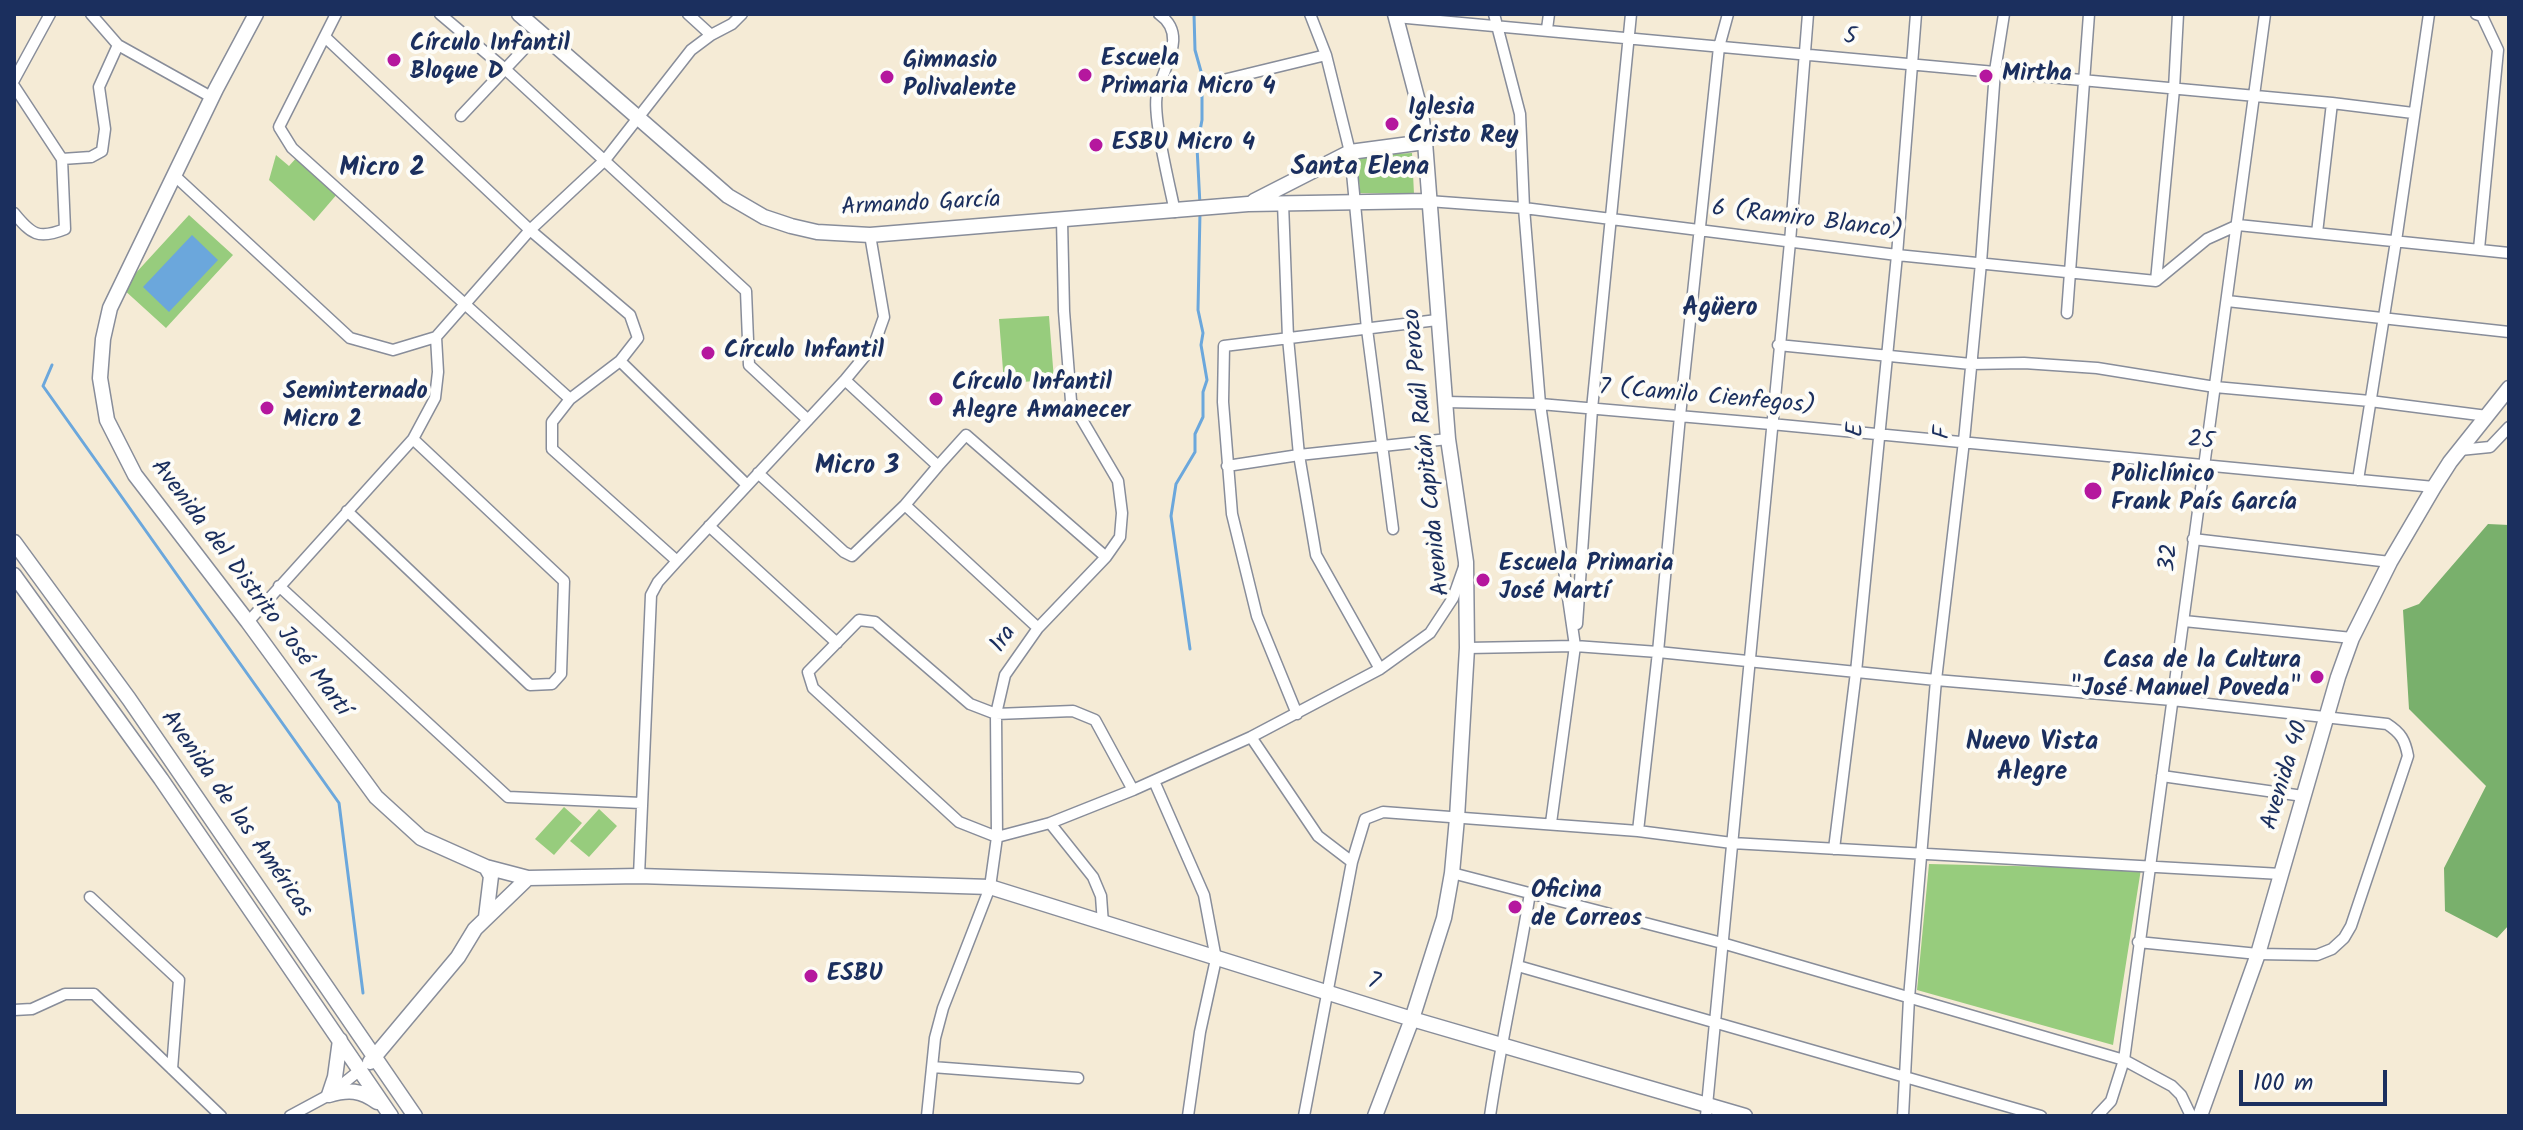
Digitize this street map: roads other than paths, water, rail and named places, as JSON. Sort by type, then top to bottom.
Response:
[{"type":"main road","name":"Avenida del Distrito José Martí","points":[[256,14],[110,308],[103,339],[100,378],[107,420],[135,475],[376,797],[421,838],[486,867],[528,878],[639,876]]},
{"type":"main road","name":"Armando García","points":[[519,14],[728,196],[764,217],[817,232],[870,235],[1283,203]]},
{"type":"main road","name":"Avenida Capitán Raúl Perozo","points":[[1375,1116],[1438,944],[1452,873],[1467,648],[1466,562],[1448,439],[1425,142],[1421,113],[1395,16]]},
{"type":"main road","points":[[1248,204],[1350,152],[1425,142]]},
{"type":"main road","name":"6 (Ramiro Blanco)","points":[[1283,203],[1428,201]]},
{"type":"main road","name":"Avenida 40","points":[[2200,1116],[2258,954],[2352,638],[2390,562],[2434,487],[2509,388]]},
{"type":"main road","name":"Avenida de las Américas","points":[[14,542],[129,699],[415,1116]]},
{"type":"main road","name":"Avenida de las Américas","points":[[14,575],[161,779],[389,1112]]},
{"type":"main road","points":[[486,867],[491,876],[486,917]]},
{"type":"main road","name":"7","points":[[639,876],[990,887],[1707,1110],[1745,1116]]},
{"type":"main road","points":[[360,1070],[458,957],[486,917],[528,878]]},
{"type":"main road","points":[[329,1095],[340,1040]]},
{"type":"main road","points":[[329,1095],[341,1091],[363,1092],[389,1112]]},
{"type":"street","points":[[14,80],[50,14]]},
{"type":"street","points":[[91,14],[118,45],[213,98]]},
{"type":"street","points":[[336,14],[279,127],[291,149],[570,399]]},
{"type":"street","points":[[440,14],[505,69],[746,291],[749,365],[808,420]]},
{"type":"street","points":[[688,14],[711,35]]},
{"type":"street","points":[[175,176],[350,338],[393,350],[436,337],[530,230],[605,160],[691,50],[732,24],[742,14]]},
{"type":"street","points":[[1159,14],[1168,21],[1174,41],[1156,97],[1163,155],[1182,211]]},
{"type":"street","points":[[1310,14],[1326,55],[1350,152],[1367,329],[1393,529]]},
{"type":"street","points":[[1547,29],[1549,14]]},
{"type":"street","points":[[1551,823],[1575,646],[1592,409],[1631,14]]},
{"type":"street","points":[[1638,831],[1719,47],[1728,14]]},
{"type":"street","points":[[1707,1110],[1790,242],[1808,14]]},
{"type":"street","name":"E","points":[[1834,849],[1856,672],[1897,255],[1916,14]]},
{"type":"street","name":"F","points":[[1903,1116],[1909,998],[1936,680],[1964,441],[1995,71],[2004,14]]},
{"type":"street","points":[[2067,313],[2089,14]]},
{"type":"street","points":[[2156,281],[2178,14]]},
{"type":"street","name":"32","points":[[2097,1116],[2111,1101],[2124,1060],[2265,14]]},
{"type":"street","points":[[2358,480],[2429,14]]},
{"type":"street","points":[[2476,14],[2482,16],[2498,50],[2479,249]]},
{"type":"street","name":"5","points":[[1395,16],[1496,19],[1547,29],[1719,47],[2413,113]]},
{"type":"street","points":[[1496,19],[1520,114],[1524,208],[1540,404],[1575,646]]},
{"type":"street","points":[[461,116],[540,32]]},
{"type":"street","points":[[325,37],[530,230],[630,315],[638,338],[620,361],[570,399],[552,422],[552,449],[677,561]]},
{"type":"street","points":[[62,159],[91,157],[102,151],[105,129],[99,87],[118,45]]},
{"type":"street","points":[[1223,80],[1326,55]]},
{"type":"street","points":[[14,86],[62,159],[65,229],[50,235],[35,234],[14,213]]},
{"type":"street","points":[[2317,233],[2332,103]]},
{"type":"street","name":"6 (Ramiro Blanco)","points":[[1428,201],[1524,208],[1897,255],[2156,281]]},
{"type":"street","points":[[1283,203],[1288,338],[1299,455],[1316,555],[1380,669]]},
{"type":"street","name":"1ra","points":[[927,1116],[935,1038],[943,1008],[990,887],[997,837],[996,714],[1005,675],[1038,628],[1106,557],[1120,537],[1122,513],[1118,481],[1071,401],[1064,311],[1062,220]]},
{"type":"street","points":[[2156,281],[2207,239],[2238,225],[2509,253]]},
{"type":"street","points":[[639,876],[651,595],[658,582],[874,345],[884,317],[870,235]]},
{"type":"street","points":[[2227,301],[2509,332]]},
{"type":"street","points":[[1297,714],[1257,616],[1232,514],[1223,402],[1224,346],[1437,320]]},
{"type":"street","points":[[248,622],[413,439],[435,398],[438,372],[436,337]]},
{"type":"street","points":[[1778,345],[1971,364],[2024,363],[2097,368],[2215,387],[2370,401],[2487,416]]},
{"type":"street","points":[[620,361],[747,485]]},
{"type":"street","points":[[845,380],[938,466]]},
{"type":"street","name":"7 (Camilo Cienfegos)","points":[[1445,402],[1540,404],[1964,441]]},
{"type":"street","points":[[2460,450],[2490,447],[2509,427]]},
{"type":"street","points":[[758,473],[852,556],[905,505],[966,435],[1106,557]]},
{"type":"street","points":[[347,511],[530,685],[552,684],[561,674],[564,581],[413,439]]},
{"type":"street","points":[[1227,466],[1448,439]]},
{"type":"street","name":"25","points":[[1964,441],[2434,487]]},
{"type":"street","points":[[905,505],[1038,628]]},
{"type":"street","points":[[709,526],[837,643]]},
{"type":"street","points":[[2193,539],[2390,562]]},
{"type":"street","points":[[1133,790],[1095,720],[1073,711],[996,714],[970,704],[875,622],[859,620],[808,672],[813,688],[959,822],[997,837],[1050,823],[1133,790],[1154,781],[1251,737],[1380,669],[1430,633],[1453,598],[1466,562]]},
{"type":"street","points":[[279,586],[508,797],[641,803]]},
{"type":"street","points":[[2184,621],[2352,638]]},
{"type":"street","points":[[1467,648],[1575,646],[1658,652],[2172,700],[2387,724],[2398,731],[2406,742],[2408,756],[2351,926],[2344,938],[2325,953],[2317,955],[2258,954],[2138,942]]},
{"type":"street","points":[[1251,737],[1318,836],[1352,862]]},
{"type":"street","points":[[2162,776],[2303,796]]},
{"type":"street","points":[[1154,781],[1204,895],[1216,959],[1200,1032],[1188,1116]]},
{"type":"street","points":[[1304,1116],[1352,862],[1365,819],[1383,812],[1551,823],[1732,843],[2281,874]]},
{"type":"street","points":[[1050,823],[1093,877],[1101,896],[1103,924]]},
{"type":"street","points":[[1452,873],[1722,943],[2124,1060],[2172,1086],[2181,1095],[2191,1116]]},
{"type":"street","points":[[1490,1116],[1500,1045],[1530,893]]},
{"type":"street","points":[[90,897],[179,980],[172,1069]]},
{"type":"street","points":[[1518,966],[2041,1116]]},
{"type":"street","points":[[14,1010],[32,1009],[65,994],[94,994],[221,1116]]},
{"type":"street","points":[[932,1067],[1078,1078]]},
{"type":"street","points":[[290,1116],[329,1095],[360,1070]]},
{"type":"water","points":[[192,235],[218,260],[169,312],[143,287]]},
{"type":"waterway","points":[[1194,14],[1195,50],[1202,75],[1202,120],[1197,147],[1200,205]]},
{"type":"waterway","points":[[1190,649],[1171,516],[1176,484],[1195,452],[1195,434],[1203,417],[1203,392],[1207,380],[1198,310],[1200,212]]},
{"type":"waterway","points":[[52,365],[43,386],[339,803],[363,993]]},
{"type":"place","name":"Círculo Infantil Bloque D","points":[[394,60]]},
{"type":"place","name":"Escuela Primaria Micro 4","points":[[1085,75]]},
{"type":"place","name":"Mirtha","points":[[1986,76]]},
{"type":"place","name":"Gimnasio Polivalente","points":[[887,77]]},
{"type":"place","name":"Iglesia Cristo Rey","points":[[1392,124]]},
{"type":"place","name":"ESBU Micro 4","points":[[1096,145]]},
{"type":"place","name":"Círculo Infantil","points":[[708,353]]},
{"type":"place","name":"Círculo Infantil Alegre Amanecer","points":[[936,399]]},
{"type":"place","name":"Seminternado Micro 2","points":[[267,408]]},
{"type":"place","name":"Policlínico Frank País García","points":[[2093,491]]},
{"type":"place","name":"Escuela Primaria José Martí","points":[[1483,580]]},
{"type":"place","name":"Casa de la Cultura \"José Manuel Poveda\"","points":[[2317,677]]},
{"type":"place","name":"Oficina de Correos","points":[[1515,907]]},
{"type":"place","name":"ESBU","points":[[811,976]]},
{"type":"district","name":"Santa Elena","points":[[1360,170]]},
{"type":"district","name":"Micro 2","points":[[382,171]]},
{"type":"district","name":"Agüero","points":[[1720,311]]},
{"type":"district","name":"Micro 3","points":[[857,469]]},
{"type":"district","name":"Nuevo Vista Alegre","points":[[2032,760]]}]
